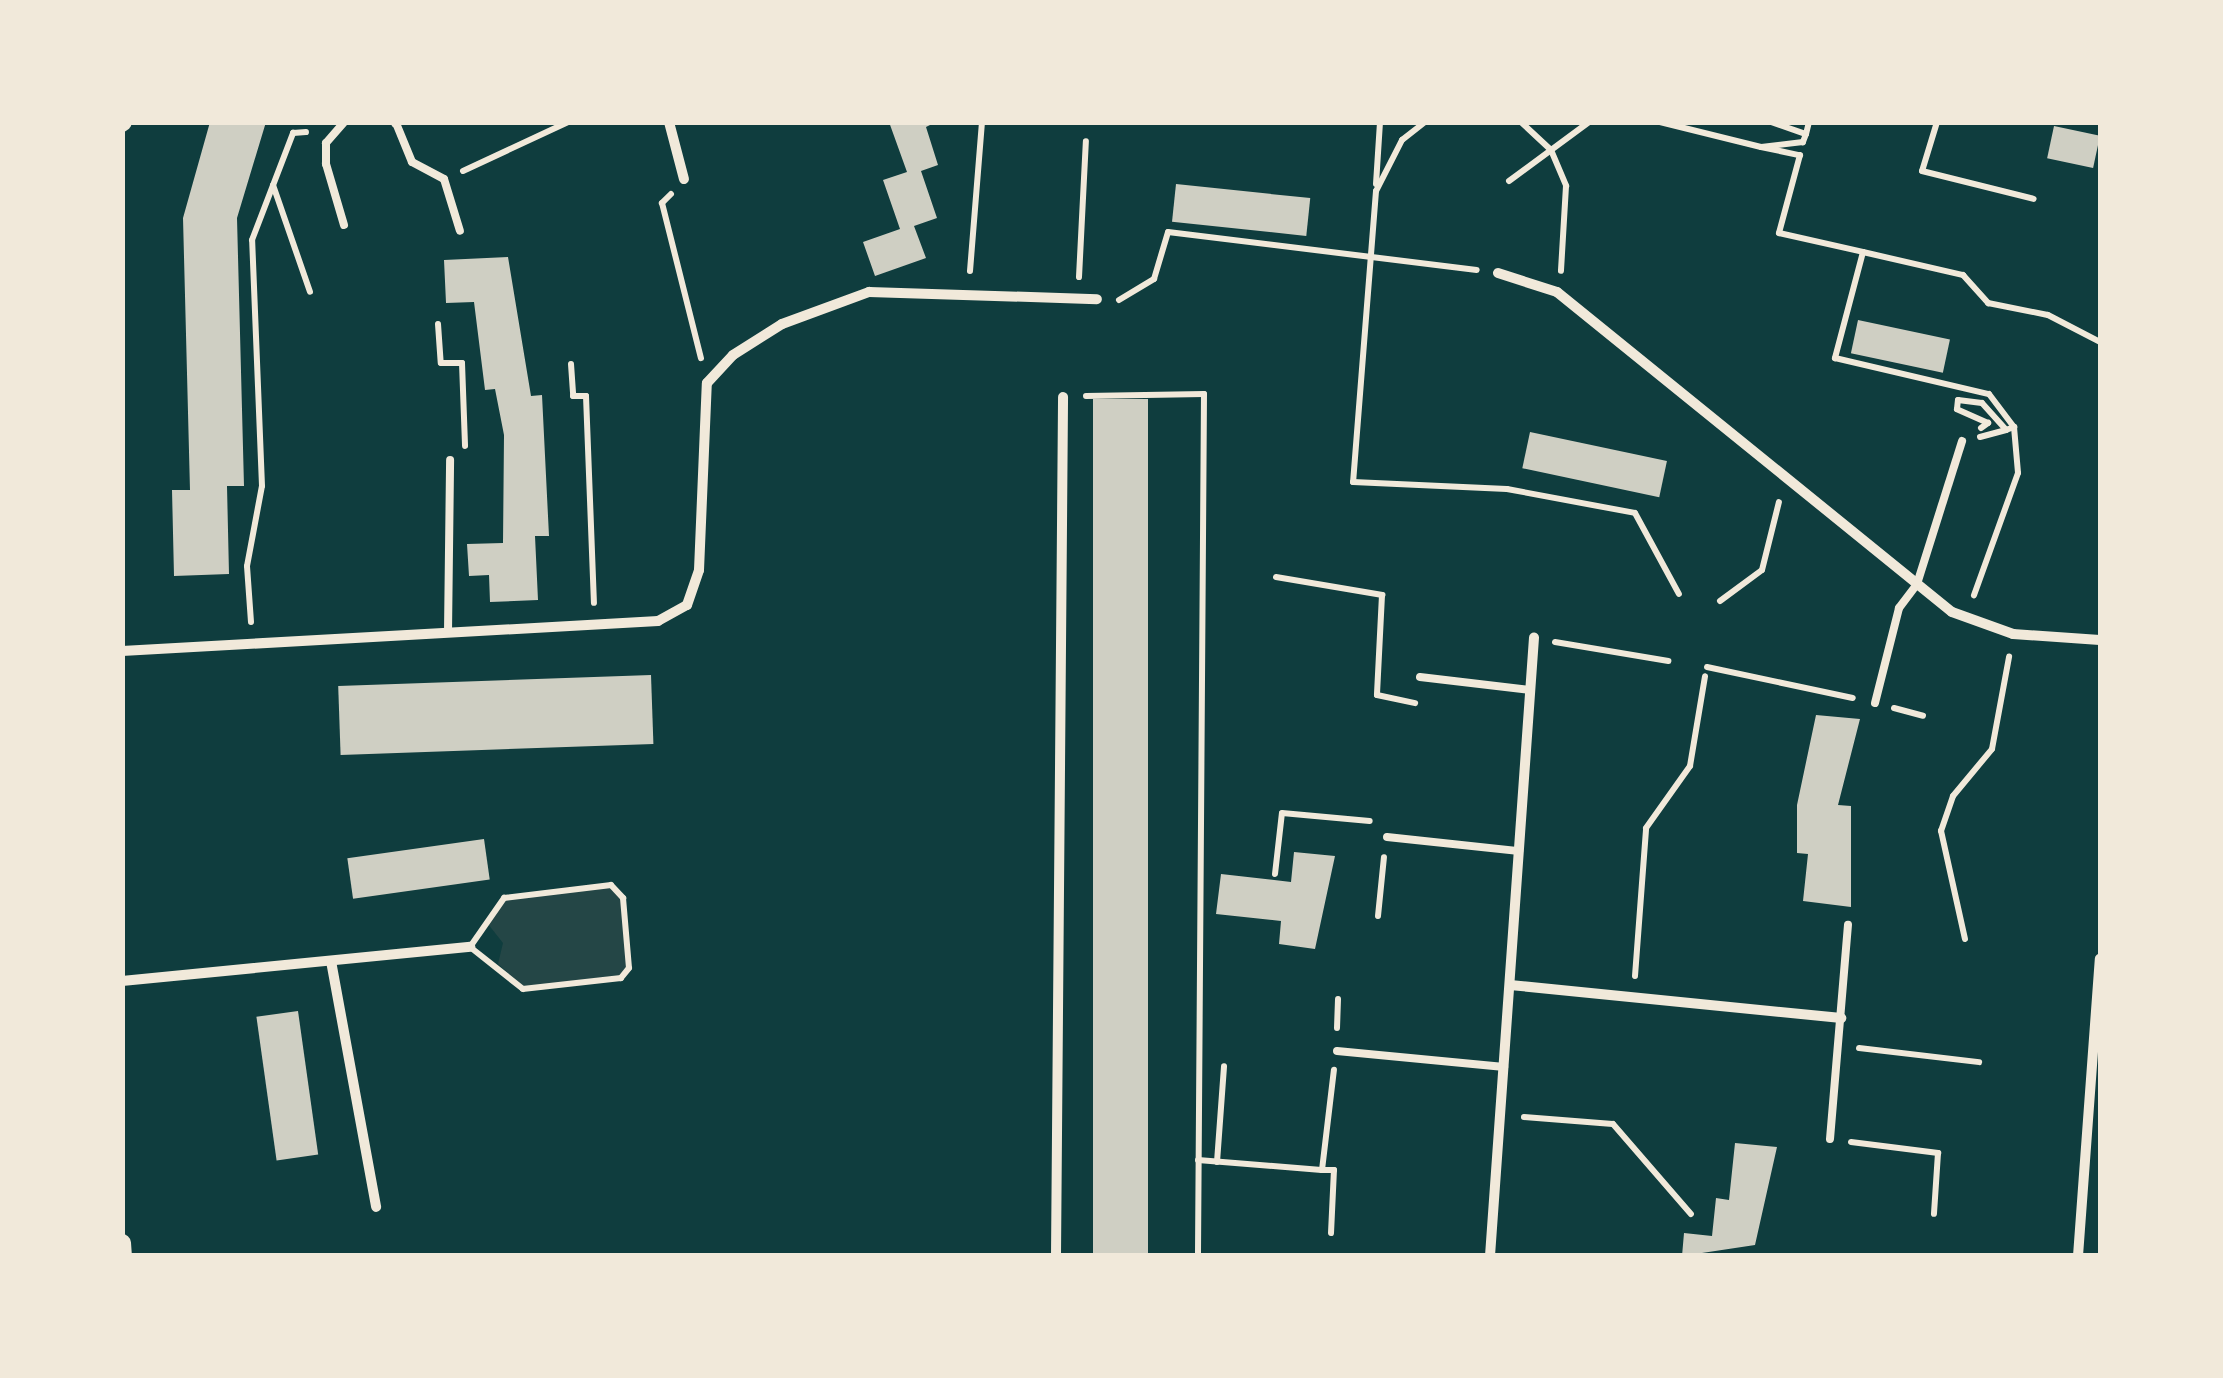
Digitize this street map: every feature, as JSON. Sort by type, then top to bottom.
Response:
[{"type":"street","points":[[669,122],[684,179]]},
{"type":"street","points":[[1498,273],[1557,292],[1966,620],[2013,634],[2100,640]]},
{"type":"street","points":[[122,651],[658,620],[688,605],[699,570],[707,384],[733,355],[816,309],[869,292],[968,292],[1097,299]]},
{"type":"street","points":[[1056,1256],[1062,397]]},
{"type":"street","points":[[1490,1256],[1534,638]]},
{"type":"street","points":[[122,981],[470,947]]},
{"type":"street","points":[[2078,1256],[2100,959]]},
{"type":"street","points":[[331,961],[376,1206]]},
{"type":"street","points":[[1510,985],[1840,1018]]},
{"type":"street","points":[[122,1243],[123,1256]]},
{"type":"lane","points":[[344,122],[334,128],[326,164],[344,226]]},
{"type":"lane","points":[[396,123],[412,162],[444,180],[460,231]]},
{"type":"lane","points":[[1876,703],[1898,608],[1917,584],[1962,441]]},
{"type":"lane","points":[[448,632],[450,460]]},
{"type":"lane","points":[[1420,677],[1530,690]]},
{"type":"lane","points":[[1386,837],[1519,850]]},
{"type":"lane","points":[[1830,1140],[1848,925]]},
{"type":"lane","points":[[1337,1051],[1504,1067]]},
{"type":"path","points":[[444,180],[568,122]]},
{"type":"path","points":[[968,292],[982,122]]},
{"type":"path","points":[[1380,122],[1353,482],[1507,489],[1635,512],[1679,594]]},
{"type":"path","points":[[1376,191],[1402,140],[1425,122]]},
{"type":"path","points":[[1522,122],[1551,150],[1566,186],[1557,292]]},
{"type":"path","points":[[1509,181],[1588,122]]},
{"type":"path","points":[[1660,122],[1800,155]]},
{"type":"path","points":[[1771,122],[1804,138]]},
{"type":"path","points":[[1809,122],[1779,232],[1963,275],[1988,303],[2048,315],[2100,342]]},
{"type":"path","points":[[1937,122],[1922,170],[2034,199]]},
{"type":"path","points":[[252,644],[247,566],[262,486],[252,240],[293,134],[334,128]]},
{"type":"path","points":[[1761,147],[1804,138]]},
{"type":"path","points":[[1078,298],[1086,141]]},
{"type":"path","points":[[684,179],[662,203],[707,384]]},
{"type":"path","points":[[273,184],[310,292]]},
{"type":"path","points":[[1097,299],[1146,287],[1164,264],[1168,232],[1370,253],[1498,273]]},
{"type":"path","points":[[1862,252],[1835,358],[1989,394],[2014,427],[2018,473],[1966,620]]},
{"type":"path","points":[[438,324],[440,363],[462,363],[465,459],[450,460]]},
{"type":"path","points":[[572,364],[573,396],[586,396],[595,624]]},
{"type":"path","points":[[1062,397],[1204,394],[1198,1256]]},
{"type":"path","points":[[1962,441],[1956,419],[1988,423],[1958,409],[1958,400],[1982,403],[2006,430],[2014,427]]},
{"type":"path","points":[[1720,601],[1762,570],[1778,506]]},
{"type":"path","points":[[1276,577],[1382,595],[1377,695],[1432,705]]},
{"type":"path","points":[[1966,939],[1942,831],[1952,796],[1992,748],[2013,634]]},
{"type":"path","points":[[1534,638],[1668,661]]},
{"type":"path","points":[[1634,998],[1646,828],[1690,766],[1706,671],[1876,703],[1923,716]]},
{"type":"path","points":[[1275,874],[1282,813],[1388,823],[1378,916]]},
{"type":"path","points":[[610,884],[624,898],[629,968],[621,978],[522,989],[470,947],[504,898],[610,884]]},
{"type":"path","points":[[1322,1170],[1337,1051],[1338,999]]},
{"type":"path","points":[[1838,1046],[1980,1062]]},
{"type":"path","points":[[1217,1162],[1224,1066]]},
{"type":"path","points":[[1501,1115],[1613,1124],[1692,1214]]},
{"type":"path","points":[[1830,1140],[1938,1153],[1934,1214]]},
{"type":"path","points":[[1198,1160],[1334,1170],[1331,1233]]},
{"type":"shaded area","points":[[610,885],[622,898],[628,969],[621,975],[524,987],[498,964],[503,943],[488,924],[504,899]]},
{"type":"building","points":[[210,122],[266,122],[237,218],[244,486],[227,486],[229,574],[174,576],[172,490],[190,490],[183,218]]},
{"type":"building","points":[[889,122],[936,122],[926,127],[938,165],[921,171],[937,218],[914,226],[926,258],[875,276],[863,242],[900,229],[883,180],[907,172]]},
{"type":"building","points":[[2054,126],[2100,136],[2093,168],[2047,158]]},
{"type":"building","points":[[1176,184],[1310,198],[1306,236],[1172,222]]},
{"type":"building","points":[[508,257],[531,396],[542,395],[549,536],[535,536],[538,600],[490,602],[489,575],[469,576],[467,544],[503,543],[504,435],[495,389],[485,390],[474,302],[446,303],[444,260]]},
{"type":"building","points":[[1858,320],[1950,340],[1943,373],[1851,353]]},
{"type":"building","points":[[1093,399],[1148,399],[1148,1256],[1093,1256]]},
{"type":"building","points":[[1530,432],[1667,461],[1659,497],[1522,468]]},
{"type":"building","points":[[651,675],[653,744],[341,755],[338,686]]},
{"type":"building","points":[[1816,715],[1860,719],[1838,805],[1851,806],[1851,907],[1803,901],[1808,854],[1797,853],[1797,805]]},
{"type":"building","points":[[484,839],[490,880],[353,899],[347,858]]},
{"type":"building","points":[[1294,852],[1335,856],[1315,949],[1279,944],[1281,921],[1216,914],[1221,874],[1291,882]]},
{"type":"building","points":[[298,1011],[318,1155],[277,1160],[256,1017]]},
{"type":"building","points":[[1735,1143],[1777,1147],[1755,1245],[1682,1256],[1684,1233],[1712,1236],[1716,1198],[1729,1200]]}]
